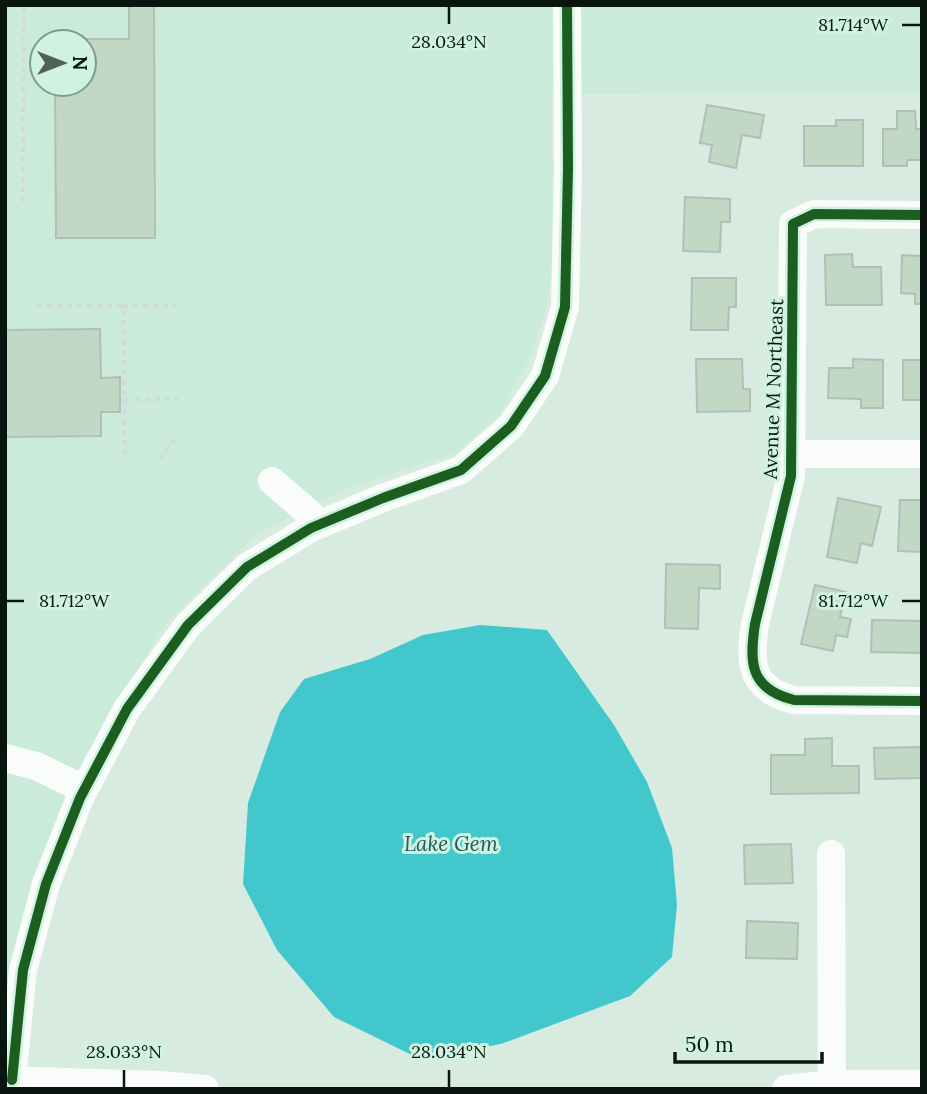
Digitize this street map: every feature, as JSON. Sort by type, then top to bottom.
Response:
[{"type":"street","points":[[205,1089],[9,1080],[23,970],[46,884],[84,789],[127,709],[188,625],[247,567],[316,526],[461,470],[512,426],[545,376],[565,307],[567,5]]},
{"type":"street","name":"Avenue M Northeast","points":[[922,215],[814,215],[793,224],[791,476],[751,648],[751,663],[762,684],[779,696],[794,700],[922,701]]},
{"type":"street","points":[[793,454],[922,454]]},
{"type":"street","points":[[272,481],[310,514],[316,526]]},
{"type":"street","points":[[5,758],[36,766],[84,789]]},
{"type":"street","points":[[831,855],[832,1084]]},
{"type":"street","points":[[786,1089],[832,1084],[922,1084]]},
{"type":"path","points":[[23,202],[24,5]]},
{"type":"path","points":[[37,306],[177,306]]},
{"type":"path","points":[[123,306],[125,459]]},
{"type":"path","points":[[124,400],[178,399]]},
{"type":"path","points":[[160,459],[179,433]]},
{"type":"shaded area","points":[[5,5],[922,5],[922,93],[551,94],[554,269],[542,323],[527,364],[498,417],[454,454],[342,490],[254,536],[167,622],[84,758],[32,879],[5,1005]]},
{"type":"water","name":"Lake Gem","points":[[480,625],[547,630],[614,725],[647,782],[672,848],[677,905],[672,957],[630,996],[501,1044],[420,1059],[334,1017],[277,950],[243,884],[248,803],[280,712],[304,679],[370,659],[423,635]]},
{"type":"building","points":[[129,5],[154,5],[155,238],[56,238],[55,98],[98,98],[98,39],[129,39]]},
{"type":"building","points":[[707,105],[764,115],[760,138],[742,135],[736,168],[709,162],[712,145],[700,143]]},
{"type":"building","points":[[897,111],[915,111],[916,129],[922,129],[922,160],[907,160],[907,166],[883,166],[883,129],[897,129]]},
{"type":"building","points":[[836,120],[863,120],[863,166],[804,166],[804,126],[836,126]]},
{"type":"building","points":[[685,197],[730,199],[730,222],[721,222],[720,252],[683,251]]},
{"type":"building","points":[[852,254],[853,267],[881,267],[882,305],[826,305],[825,255]]},
{"type":"building","points":[[902,255],[921,256],[922,304],[915,304],[915,294],[901,293]]},
{"type":"building","points":[[692,278],[736,278],[736,307],[729,307],[728,330],[691,330]]},
{"type":"building","points":[[100,329],[101,378],[120,377],[120,412],[101,412],[101,436],[5,437],[5,330]]},
{"type":"building","points":[[696,359],[742,359],[743,389],[750,389],[750,411],[697,412]]},
{"type":"building","points":[[853,359],[883,360],[883,408],[861,408],[861,399],[828,398],[829,368],[853,368]]},
{"type":"building","points":[[903,360],[922,360],[922,400],[903,400]]},
{"type":"building","points":[[838,498],[881,507],[872,546],[861,543],[857,563],[827,557]]},
{"type":"building","points":[[900,500],[922,500],[922,552],[898,551]]},
{"type":"building","points":[[666,564],[720,565],[720,589],[699,588],[698,629],[665,628]]},
{"type":"building","points":[[815,585],[846,592],[840,617],[851,619],[847,637],[836,635],[833,651],[801,644]]},
{"type":"building","points":[[872,620],[922,621],[922,653],[871,652]]},
{"type":"building","points":[[832,738],[832,766],[859,766],[859,793],[771,794],[771,755],[805,755],[805,739]]},
{"type":"building","points":[[922,747],[922,778],[875,779],[874,748]]},
{"type":"building","points":[[791,844],[793,883],[745,884],[744,845]]},
{"type":"building","points":[[747,921],[798,923],[797,959],[746,958]]},
{"type":"cycle path","points":[[12,1080],[23,970],[46,884],[80,798],[127,709],[188,625],[247,567],[311,528],[461,470],[511,426],[545,376],[565,307],[567,5]]},
{"type":"cycle path","points":[[922,215],[814,214],[793,224],[791,476],[755,624],[752,651],[753,662],[761,681],[768,689],[794,700],[922,701]]}]
